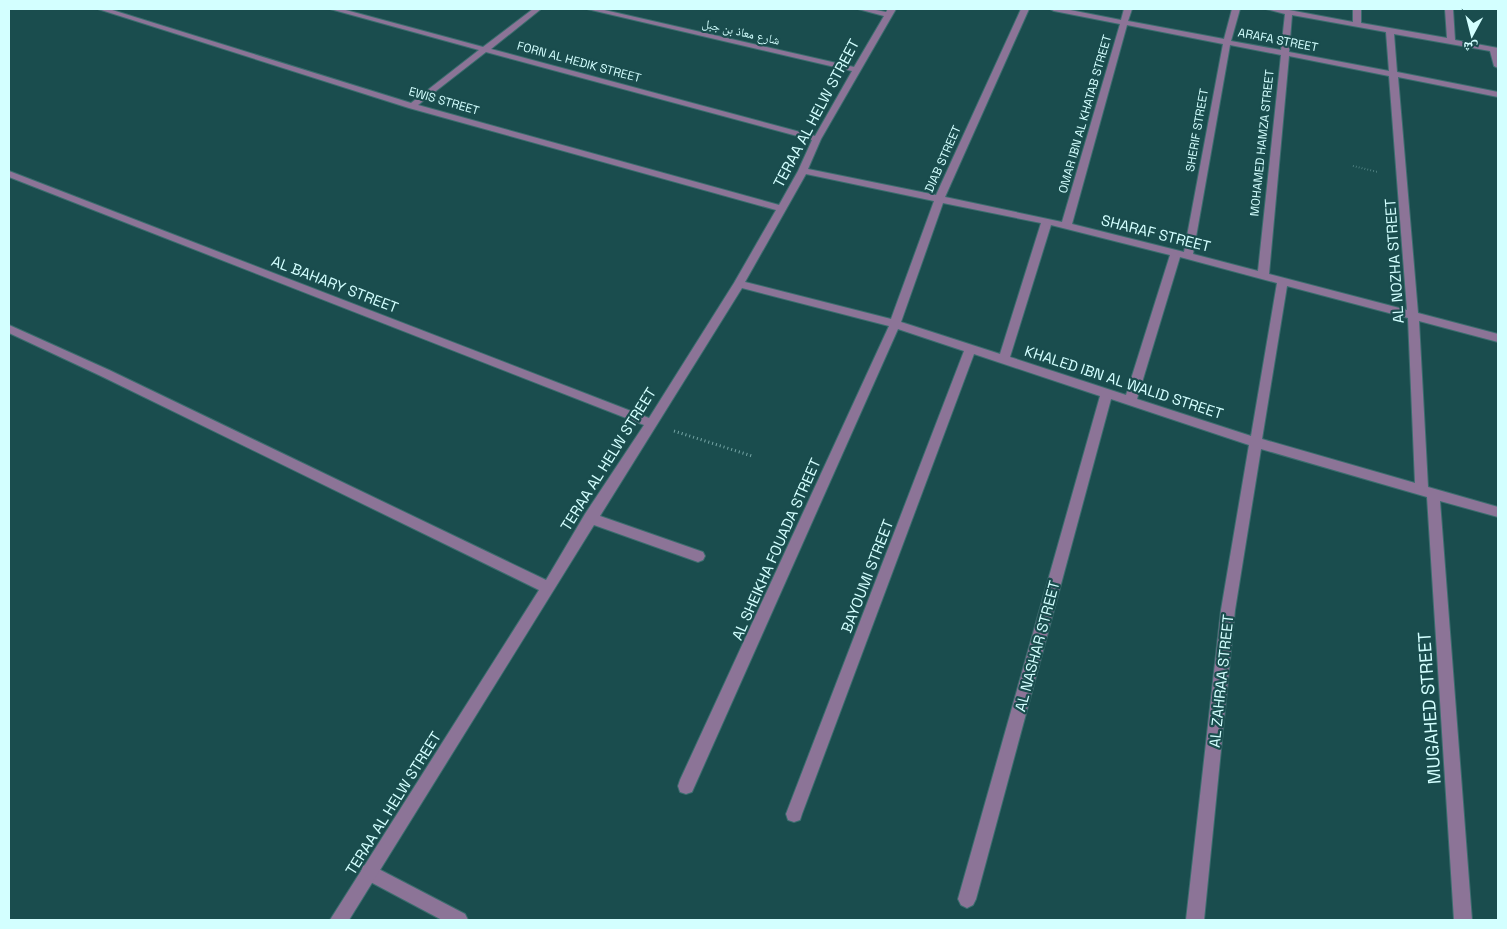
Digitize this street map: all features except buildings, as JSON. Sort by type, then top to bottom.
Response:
[{"type":"street","name":"EWIS STREET","points":[[102,9],[412,106],[783,209]]},
{"type":"street","name":"FORN AL HEDIK STREET","points":[[334,9],[817,139]]},
{"type":"street","points":[[412,106],[536,9]]},
{"type":"street","name":"شارع معاذ بن جبل","points":[[591,9],[857,70]]},
{"type":"street","points":[[862,9],[890,12]]},
{"type":"street","name":"DIAB STREET","points":[[895,324],[939,200],[1025,9]]},
{"type":"street","name":"ARAFA STREET","points":[[1054,9],[1498,94]]},
{"type":"street","name":"OMAR IBN AL KHATAB STREET","points":[[1066,226],[1128,9]]},
{"type":"street","name":"SHERIF STREET","points":[[1188,256],[1227,42],[1236,9]]},
{"type":"street","points":[[1270,9],[1496,49],[1498,66]]},
{"type":"street","points":[[1356,24],[1357,9]]},
{"type":"street","points":[[1449,9],[1451,42]]},
{"type":"street","name":"TERAA AL HELW STREET","points":[[339,920],[590,518],[739,284],[804,171],[817,139],[890,12]]},
{"type":"street","name":"MOHAMED HAMZA STREET","points":[[1262,277],[1289,12]]},
{"type":"street","name":"AL NOZHA STREET","points":[[1390,31],[1427,492]]},
{"type":"street","name":"SHARAF STREET","points":[[804,171],[1047,221],[1188,256],[1498,338]]},
{"type":"street","name":"AL BAHARY STREET","points":[[9,174],[650,423]]},
{"type":"street","points":[[1004,359],[1047,221]]},
{"type":"street","points":[[1130,400],[1176,253]]},
{"type":"street","points":[[1255,442],[1282,282]]},
{"type":"street","name":"KHALED IBN AL WALID STREET","points":[[739,284],[895,324],[1255,442],[1498,512]]},
{"type":"street","name":"AL SHEIKHA FOUADA STREET","points":[[686,786],[895,324]]},
{"type":"street","points":[[9,329],[547,587]]},
{"type":"street","name":"BAYOUMI STREET","points":[[794,814],[970,349]]},
{"type":"street","name":"AL NASHAR STREET","points":[[967,899],[1107,393]]},
{"type":"street","name":"AL ZAHRAA STREET","points":[[1195,920],[1228,610],[1255,442]]},
{"type":"street","name":"MUGAHED STREET","points":[[1427,492],[1463,920]]},
{"type":"street","points":[[590,518],[698,556]]},
{"type":"street","points":[[369,872],[459,920]]},
{"type":"path","points":[[650,423],[752,456]]}]
